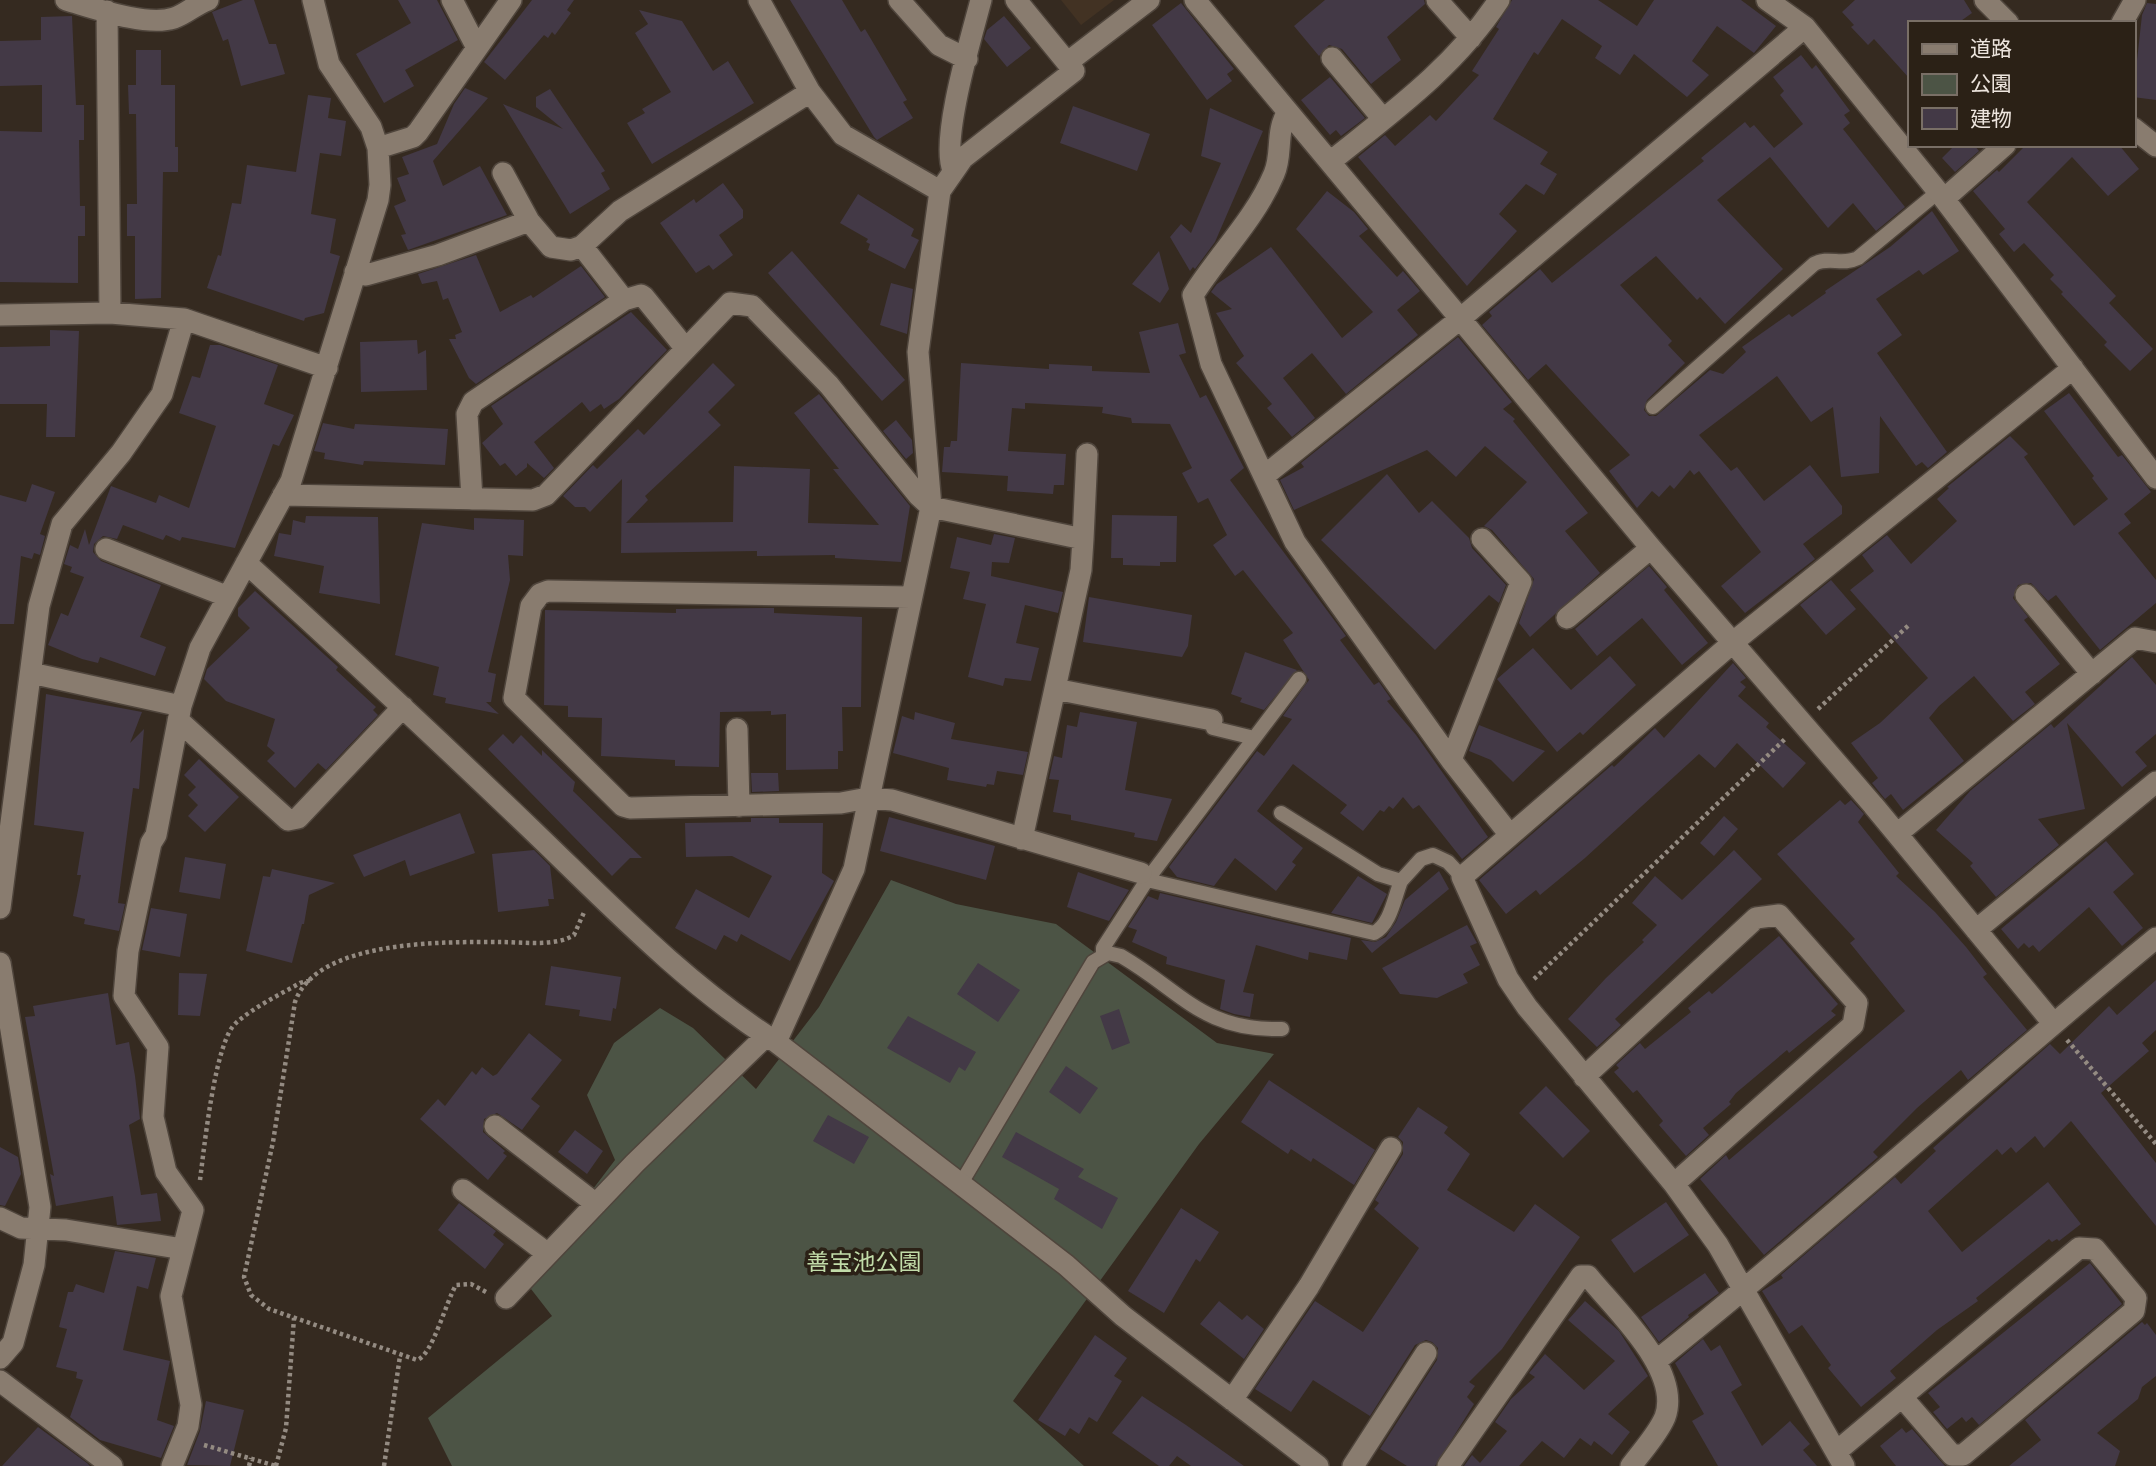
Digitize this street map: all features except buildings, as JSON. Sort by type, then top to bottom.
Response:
[{"type":"street","points":[[66,0],[139,18],[170,19],[208,0]]},
{"type":"street","points":[[173,1466],[184,1439],[190,1393],[171,1296],[193,1210],[166,1172],[152,1112],[158,1047],[124,996],[128,951],[151,843],[156,835],[180,713],[200,648],[283,495],[327,368],[378,200],[378,148],[372,127],[329,64],[313,0]]},
{"type":"street","points":[[452,0],[477,48]]},
{"type":"street","points":[[378,148],[418,132],[512,0]]},
{"type":"street","points":[[759,0],[810,92],[843,135],[940,191]]},
{"type":"street","points":[[899,0],[939,45],[967,59]]},
{"type":"street","points":[[953,170],[950,148],[981,0]]},
{"type":"street","points":[[506,1297],[596,1204],[771,1039],[849,884],[931,507],[918,352],[940,191],[963,158],[1074,71],[1016,0]]},
{"type":"street","points":[[1069,62],[1149,0]]},
{"type":"street","points":[[1195,0],[1731,644],[1897,834],[2053,1023]]},
{"type":"street","points":[[1437,0],[1471,38]]},
{"type":"street","points":[[1330,162],[1444,68],[1471,38],[1499,0]]},
{"type":"street","points":[[1767,0],[1805,27],[1941,196],[2156,478]]},
{"type":"street","points":[[1985,0],[2006,21]]},
{"type":"street","points":[[2123,21],[2135,0]]},
{"type":"street","points":[[107,11],[110,313]]},
{"type":"street","points":[[1264,476],[1460,319],[1805,27]]},
{"type":"street","points":[[1332,58],[1383,119]]},
{"type":"street","points":[[503,173],[529,221],[551,247],[557,250],[582,246],[620,211],[810,92]]},
{"type":"street","points":[[1288,112],[1281,124],[1274,175],[1253,211],[1193,295],[1211,364],[1295,542],[1451,760],[1510,835]]},
{"type":"street","points":[[2135,130],[2156,146]]},
{"type":"street","points":[[1941,196],[2002,147]]},
{"type":"street","points":[[355,272],[366,275],[426,258],[529,221]]},
{"type":"street","points":[[582,246],[624,300]]},
{"type":"street","points":[[472,499],[467,414],[473,402],[624,300],[640,295],[645,297],[686,349]]},
{"type":"street","points":[[283,495],[533,500],[546,495],[730,303],[752,306],[829,385],[918,495],[931,507],[1083,540]]},
{"type":"street","points":[[0,315],[110,313],[184,319],[327,368]]},
{"type":"street","points":[[1,901],[39,606],[62,524],[121,453],[162,394],[184,319]]},
{"type":"street","points":[[1902,1397],[1952,1455],[1963,1455],[2133,1311],[2136,1298],[2095,1249],[2079,1248],[1902,1397],[1840,1459],[1718,1245],[1674,1184],[1518,995],[1508,979],[1462,877],[1731,644],[2073,368]]},
{"type":"street","points":[[1022,839],[1082,570],[1087,454]]},
{"type":"street","points":[[1451,760],[1521,582],[1482,539]]},
{"type":"street","points":[[1567,618],[1651,548]]},
{"type":"street","points":[[106,549],[226,596]]},
{"type":"street","points":[[246,563],[403,707],[656,949],[1066,1265],[1123,1316],[1318,1466]]},
{"type":"street","points":[[910,597],[548,591],[534,600],[513,691],[517,703],[623,806],[636,809],[891,800],[1144,877]]},
{"type":"street","points":[[2026,596],[2092,674]]},
{"type":"street","points":[[1897,834],[2135,638],[2156,642]]},
{"type":"street","points":[[31,673],[180,713],[288,820],[298,818],[403,707]]},
{"type":"street","points":[[1055,689],[1212,720]]},
{"type":"street","points":[[737,729],[739,806]]},
{"type":"street","points":[[1976,930],[2156,782]]},
{"type":"street","points":[[1584,1077],[1756,918],[1779,915],[1857,1003],[1853,1025],[1674,1184]]},
{"type":"street","points":[[1656,1361],[1744,1291],[2053,1023],[2156,938]]},
{"type":"street","points":[[0,963],[7,1055],[38,1185],[40,1231],[13,1343],[0,1358]]},
{"type":"street","points":[[495,1126],[596,1204]]},
{"type":"street","points":[[1232,1400],[1309,1286],[1391,1148]]},
{"type":"street","points":[[463,1190],[548,1254]]},
{"type":"street","points":[[0,1218],[21,1228],[40,1231],[66,1230],[183,1249]]},
{"type":"street","points":[[1448,1466],[1581,1276],[1588,1276],[1656,1361],[1667,1390],[1665,1416],[1631,1466]]},
{"type":"street","points":[[1353,1466],[1426,1353]]},
{"type":"street","points":[[0,1381],[112,1466]]},
{"type":"lane","points":[[1653,407],[1814,264],[1826,259],[1848,262],[1858,258],[1941,196]]},
{"type":"lane","points":[[1103,955],[1103,948],[1144,877],[1299,678]]},
{"type":"lane","points":[[1212,720],[1213,728],[1254,738]]},
{"type":"lane","points":[[1281,813],[1378,874],[1401,881]]},
{"type":"lane","points":[[1144,877],[1374,933],[1390,911],[1401,881],[1421,859],[1433,855],[1448,862],[1462,877]]},
{"type":"lane","points":[[960,1185],[1093,962],[1103,955],[1121,956],[1213,1018],[1252,1030],[1282,1029]]},
{"type":"path","points":[[1518,995],[1801,724],[1910,624]]},
{"type":"path","points":[[506,1297],[502,1300],[471,1284],[456,1285],[445,1305],[430,1350],[424,1358],[400,1356],[295,1318],[258,1302],[251,1295],[244,1277],[273,1142],[295,1002],[311,980],[332,964],[372,950],[567,939],[574,935],[595,890]]},
{"type":"path","points":[[189,1201],[198,1188],[209,1115],[228,1034],[236,1023],[300,983],[311,980]]},
{"type":"path","points":[[2053,1023],[2156,1144]]},
{"type":"path","points":[[184,1439],[276,1466],[286,1428],[295,1318]]},
{"type":"path","points":[[384,1466],[400,1356]]},
{"type":"path","points":[[249,1466],[251,1458]]},
{"type":"shaded area","points":[[1061,0],[1114,0],[1081,25]]},
{"type":"green space","name":"善宝池公園","points":[[891,880],[956,904],[1056,924],[1217,1043],[1274,1054],[1199,1144],[1013,1401],[1084,1466],[452,1466],[428,1418],[552,1316],[524,1280],[615,1160],[587,1095],[614,1043],[660,1008],[693,1028],[756,1089],[819,1007]]}]
